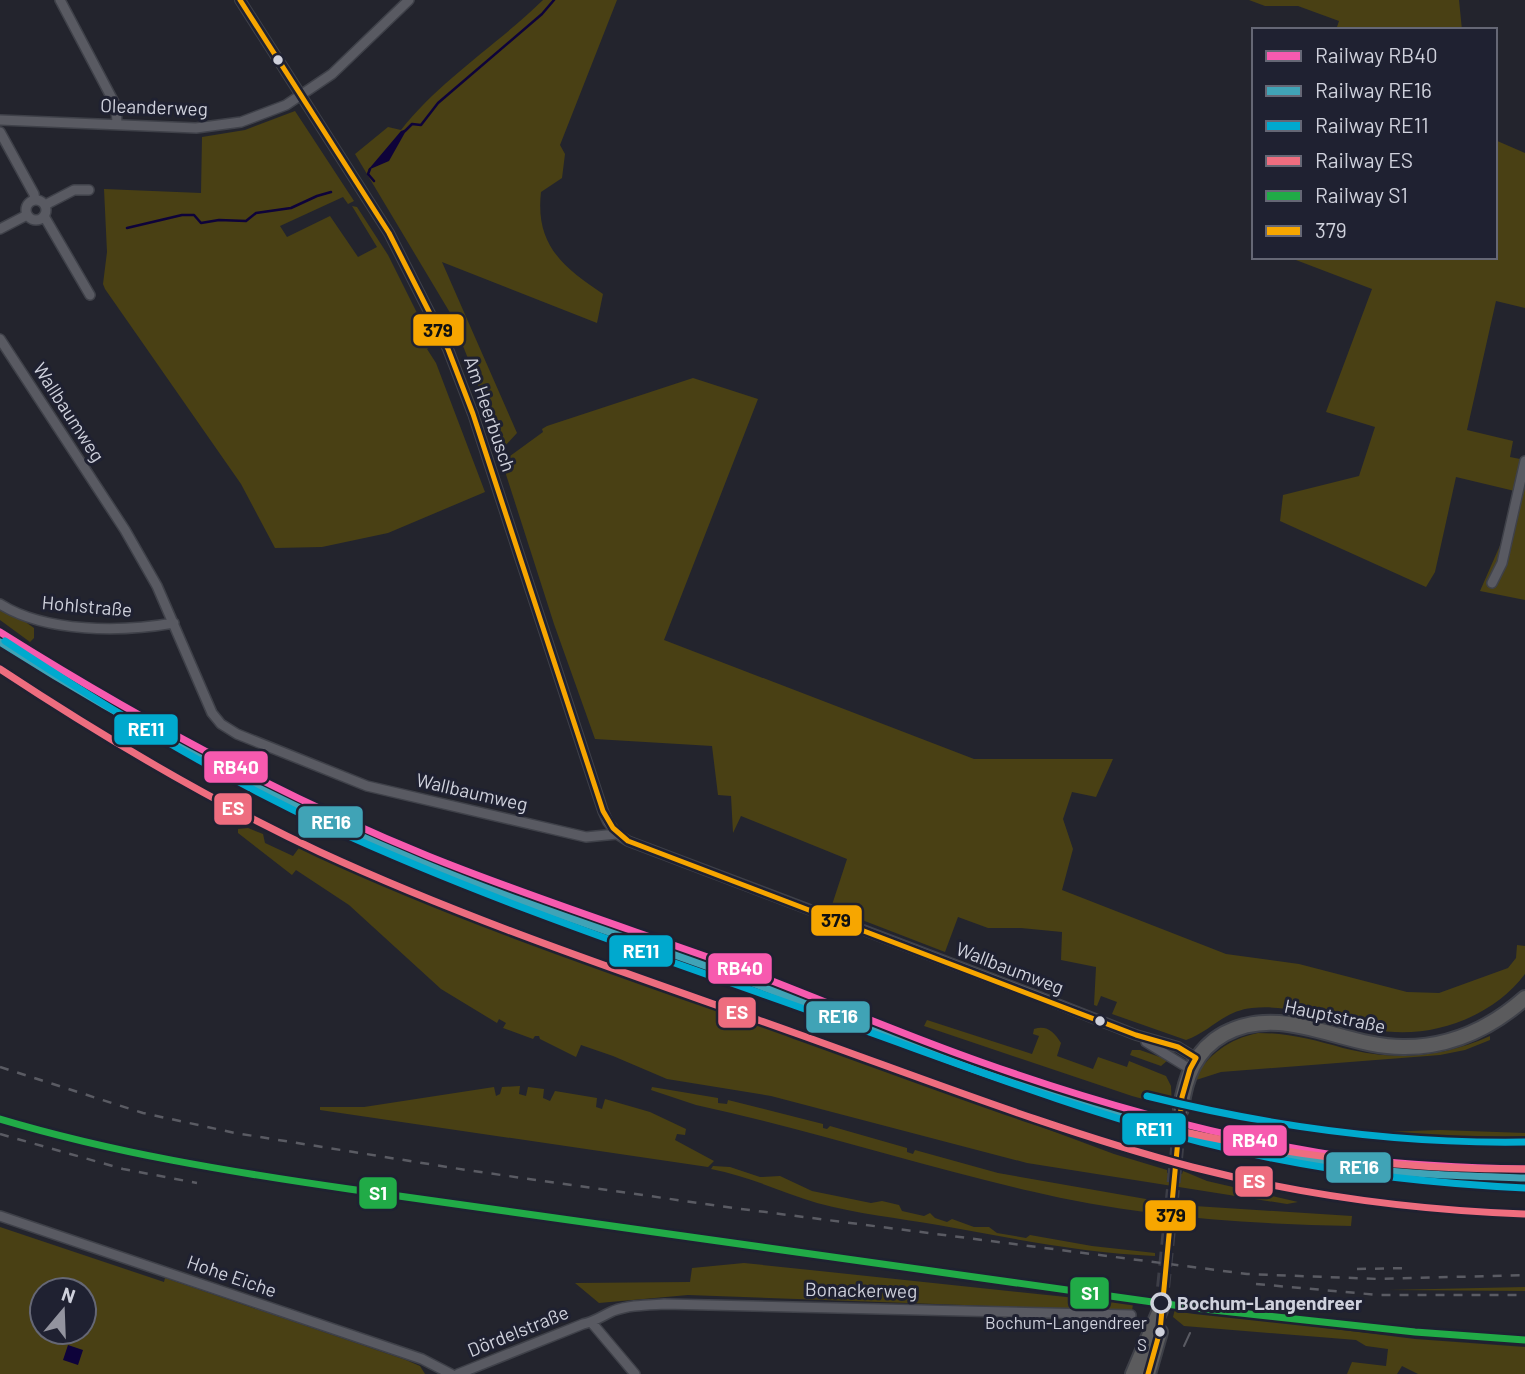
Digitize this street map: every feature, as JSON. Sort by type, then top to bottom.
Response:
[{"type":"main road","name":"Hauptstraße","points":[[1193,1064],[1217,1038],[1234,1028],[1266,1022],[1301,1025],[1388,1047],[1435,1044],[1479,1031],[1524,999]]},
{"type":"main road","points":[[1181,1109],[1193,1064]]},
{"type":"main road","points":[[1133,1374],[1161,1308],[1160,1331],[1148,1374]]},
{"type":"street","points":[[60,0],[116,106],[117,124]]},
{"type":"street","name":"Am Heerbusch","points":[[240,0],[389,233],[448,349],[473,414],[603,811],[617,834]]},
{"type":"street","name":"Oleanderweg","points":[[0,120],[196,128],[219,126],[262,115],[286,105],[332,74],[409,0]]},
{"type":"street","points":[[0,132],[34,194],[34,200]]},
{"type":"street","points":[[45,205],[74,190],[89,190]]},
{"type":"street","points":[[27,215],[27,205],[34,200],[45,205]]},
{"type":"street","points":[[45,205],[44,216],[90,295]]},
{"type":"street","points":[[27,215],[35,220],[44,216]]},
{"type":"street","points":[[0,229],[27,215]]},
{"type":"street","name":"Wallbaumweg","points":[[0,339],[125,530],[157,586],[212,713],[221,724],[236,734],[367,786],[586,837],[617,834],[628,841],[1136,1035],[1178,1047],[1193,1064]]},
{"type":"street","points":[[1492,583],[1502,563],[1525,461]]},
{"type":"street","name":"Hohlstraße","points":[[0,604],[35,620],[103,629],[139,629],[174,623]]},
{"type":"street","name":"Hohe Eiche","points":[[0,1216],[422,1359],[451,1374]]},
{"type":"street","name":"Bonackerweg","points":[[592,1322],[623,1308],[664,1304],[1131,1315]]},
{"type":"street","points":[[592,1322],[635,1374]]},
{"type":"street","name":"Dördelstraße","points":[[458,1374],[592,1322]]},
{"type":"shaded area","points":[[543,0],[617,0],[560,145],[565,154],[562,178],[541,192],[540,210],[547,240],[555,253],[564,264],[603,294],[597,323],[442,262],[517,433],[505,446],[499,448],[475,376],[449,311],[355,154],[388,127],[401,130],[451,78]]},
{"type":"shaded area","points":[[1249,0],[1459,0],[1462,28],[1337,28],[1339,21],[1298,6],[1265,6]]},
{"type":"shaded area","points":[[295,111],[354,201],[348,204],[343,197],[280,226],[287,237],[330,216],[358,257],[377,247],[352,206],[357,207],[388,255],[433,345],[427,349],[436,363],[485,492],[388,533],[322,547],[275,548],[241,484],[105,289],[103,284],[107,252],[104,189],[201,193],[202,137],[245,130]]},
{"type":"shaded area","points":[[407,129],[389,161],[368,170],[401,131]]},
{"type":"shaded area","points":[[1497,141],[1525,153],[1525,308],[1496,301],[1467,430],[1513,441],[1510,457],[1520,459],[1519,468],[1525,469],[1525,600],[1480,591],[1523,493],[1456,477],[1435,572],[1426,587],[1280,521],[1283,495],[1359,476],[1375,427],[1326,412],[1372,289],[1293,259],[1497,259]]},
{"type":"shaded area","points":[[693,378],[758,399],[664,640],[974,759],[1113,759],[1096,797],[1072,792],[1063,819],[1073,849],[1062,890],[1226,954],[1299,964],[1407,992],[1439,993],[1508,968],[1516,958],[1517,945],[1525,946],[1525,974],[1511,990],[1494,1003],[1456,1023],[1436,1029],[1393,1032],[1268,1007],[1233,1013],[1186,1040],[1112,1014],[1117,1002],[1101,996],[1097,1006],[1094,1005],[1096,967],[1061,960],[1062,932],[988,928],[958,917],[945,952],[831,908],[847,859],[741,816],[733,833],[731,796],[718,795],[712,746],[595,739],[554,624],[502,462],[543,432],[542,429],[547,426]]},
{"type":"shaded area","points":[[0,604],[34,628],[34,638],[30,642],[0,620]]},
{"type":"shaded area","points":[[248,828],[263,834],[265,843],[293,856],[304,841],[354,867],[581,955],[1114,1154],[1167,1170],[1167,1173],[1182,1174],[1183,1171],[1207,1181],[1298,1202],[1287,1204],[1027,1163],[771,1096],[667,1079],[581,1045],[576,1057],[540,1039],[539,1036],[533,1039],[503,1028],[506,1023],[499,1019],[497,1023],[441,989],[349,905],[296,870],[292,875],[238,833],[238,829]]},
{"type":"shaded area","points":[[927,1020],[1032,1054],[1039,1036],[1033,1034],[1034,1029],[1046,1029],[1061,1043],[1057,1056],[1093,1069],[1098,1057],[1127,1067],[1129,1061],[1166,1076],[1171,1086],[1172,1107],[924,1026]]},
{"type":"shaded area","points":[[1258,1033],[1290,1036],[1362,1052],[1399,1056],[1454,1049],[1490,1036],[1490,1040],[1465,1050],[1440,1055],[1221,1072],[1193,1081],[1205,1063],[1220,1049],[1238,1039]]},
{"type":"shaded area","points":[[1132,1050],[1140,1050],[1168,1060],[1161,1066],[1130,1055]]},
{"type":"shaded area","points":[[520,1086],[519,1094],[526,1096],[528,1087],[544,1089],[543,1098],[550,1101],[555,1091],[597,1098],[596,1107],[602,1109],[605,1099],[650,1112],[686,1129],[685,1135],[677,1134],[675,1140],[714,1161],[708,1167],[320,1110],[320,1107],[364,1107],[494,1087],[496,1096],[500,1094],[502,1087]]},
{"type":"shaded area","points":[[652,1087],[718,1098],[718,1103],[727,1104],[728,1100],[823,1124],[823,1128],[830,1126],[907,1148],[907,1152],[913,1154],[915,1150],[998,1173],[1163,1202],[1163,1205],[1178,1208],[1179,1205],[1352,1216],[1351,1226],[1189,1217],[1070,1200],[696,1105],[651,1090]]},
{"type":"shaded area","points":[[1440,1130],[1525,1133],[1525,1145],[1404,1143],[1322,1134]]},
{"type":"shaded area","points":[[713,1166],[730,1167],[760,1177],[780,1176],[812,1191],[871,1203],[882,1201],[899,1205],[902,1211],[924,1216],[930,1213],[947,1222],[952,1219],[974,1227],[989,1227],[997,1233],[1026,1238],[1030,1235],[1155,1253],[1155,1256],[1019,1240],[847,1210],[711,1169]]},
{"type":"shaded area","points":[[0,1227],[164,1282],[165,1278],[406,1360],[420,1366],[425,1374],[0,1374]]},
{"type":"shaded area","points":[[744,1263],[1133,1304],[1132,1311],[688,1295],[599,1303],[575,1283],[690,1282],[692,1268]]},
{"type":"shaded area","points":[[1525,1287],[1525,1291],[1388,1290]]},
{"type":"shaded area","points":[[1175,1309],[1415,1339],[1525,1347],[1525,1374],[1418,1374],[1402,1366],[1397,1374],[1347,1374],[1352,1362],[1386,1366],[1388,1349],[1366,1346],[1356,1340],[1184,1326],[1173,1317]]},
{"type":"shaded area","points":[[68,1346],[83,1350],[78,1365],[63,1360]]},
{"type":"waterway","points":[[405,131],[412,124],[421,125],[438,103],[542,14],[554,0]]},
{"type":"waterway","points":[[370,169],[368,174],[374,181]]},
{"type":"waterway","points":[[127,228],[182,215],[194,215],[201,223],[219,220],[246,221],[256,213],[291,208],[331,192]]},
{"type":"tunnel","points":[[1161,1308],[1181,1109]]},
{"type":"tram line","points":[[1184,1346],[1190,1333]]},
{"type":"railway","points":[[0,1067],[143,1113],[235,1133],[466,1170],[734,1208],[1247,1274],[1379,1279],[1525,1275]]},
{"type":"railway","points":[[0,1134],[123,1169],[197,1183]]},
{"type":"railway","points":[[1357,1269],[1410,1268]]},
{"type":"railway","points":[[1256,1284],[1379,1295],[1525,1295]]},
{"type":"rail line","name":"RB40","points":[[0,632],[156,725],[263,781],[372,832],[546,901],[744,970],[981,1062],[1121,1107],[1264,1142],[1361,1159],[1525,1169]]},
{"type":"rail line","name":"RE11","points":[[5,641],[165,740],[289,808],[450,879],[631,947],[1054,1098],[1201,1142],[1281,1160],[1362,1173],[1525,1188]]},
{"type":"rail line","name":"RE16","points":[[0,642],[153,733],[366,839],[499,893],[736,977],[981,1072],[1121,1117],[1264,1152],[1382,1170],[1525,1178]]},
{"type":"rail line","name":"ES","points":[[0,669],[117,743],[197,789],[279,832],[378,878],[556,948],[943,1087],[1142,1153],[1274,1186],[1398,1205],[1524,1214]]},
{"type":"rail line","name":"RE11","points":[[1147,1096],[1241,1117],[1334,1131],[1429,1140],[1525,1142]]},
{"type":"rail line","name":"S1","points":[[0,1119],[86,1142],[173,1160],[349,1189],[1195,1308],[1415,1332],[1525,1340]]},
{"type":"rail line","name":"ES","points":[[1141,1122],[1236,1143],[1332,1158],[1476,1169],[1525,1169]]},
{"type":"transit line","name":"379","points":[[240,0],[389,233],[448,349],[473,414],[603,811],[613,828],[628,841],[1136,1035],[1178,1047],[1196,1058]]},
{"type":"transit line","name":"379","points":[[1148,1374],[1160,1331],[1182,1097],[1196,1058]]},
{"type":"place","name":"Bochum-Langendreer","points":[[1161,1303]]},
{"type":"place","name":"Bochum-Langendreer S","points":[[1160,1332]]}]
